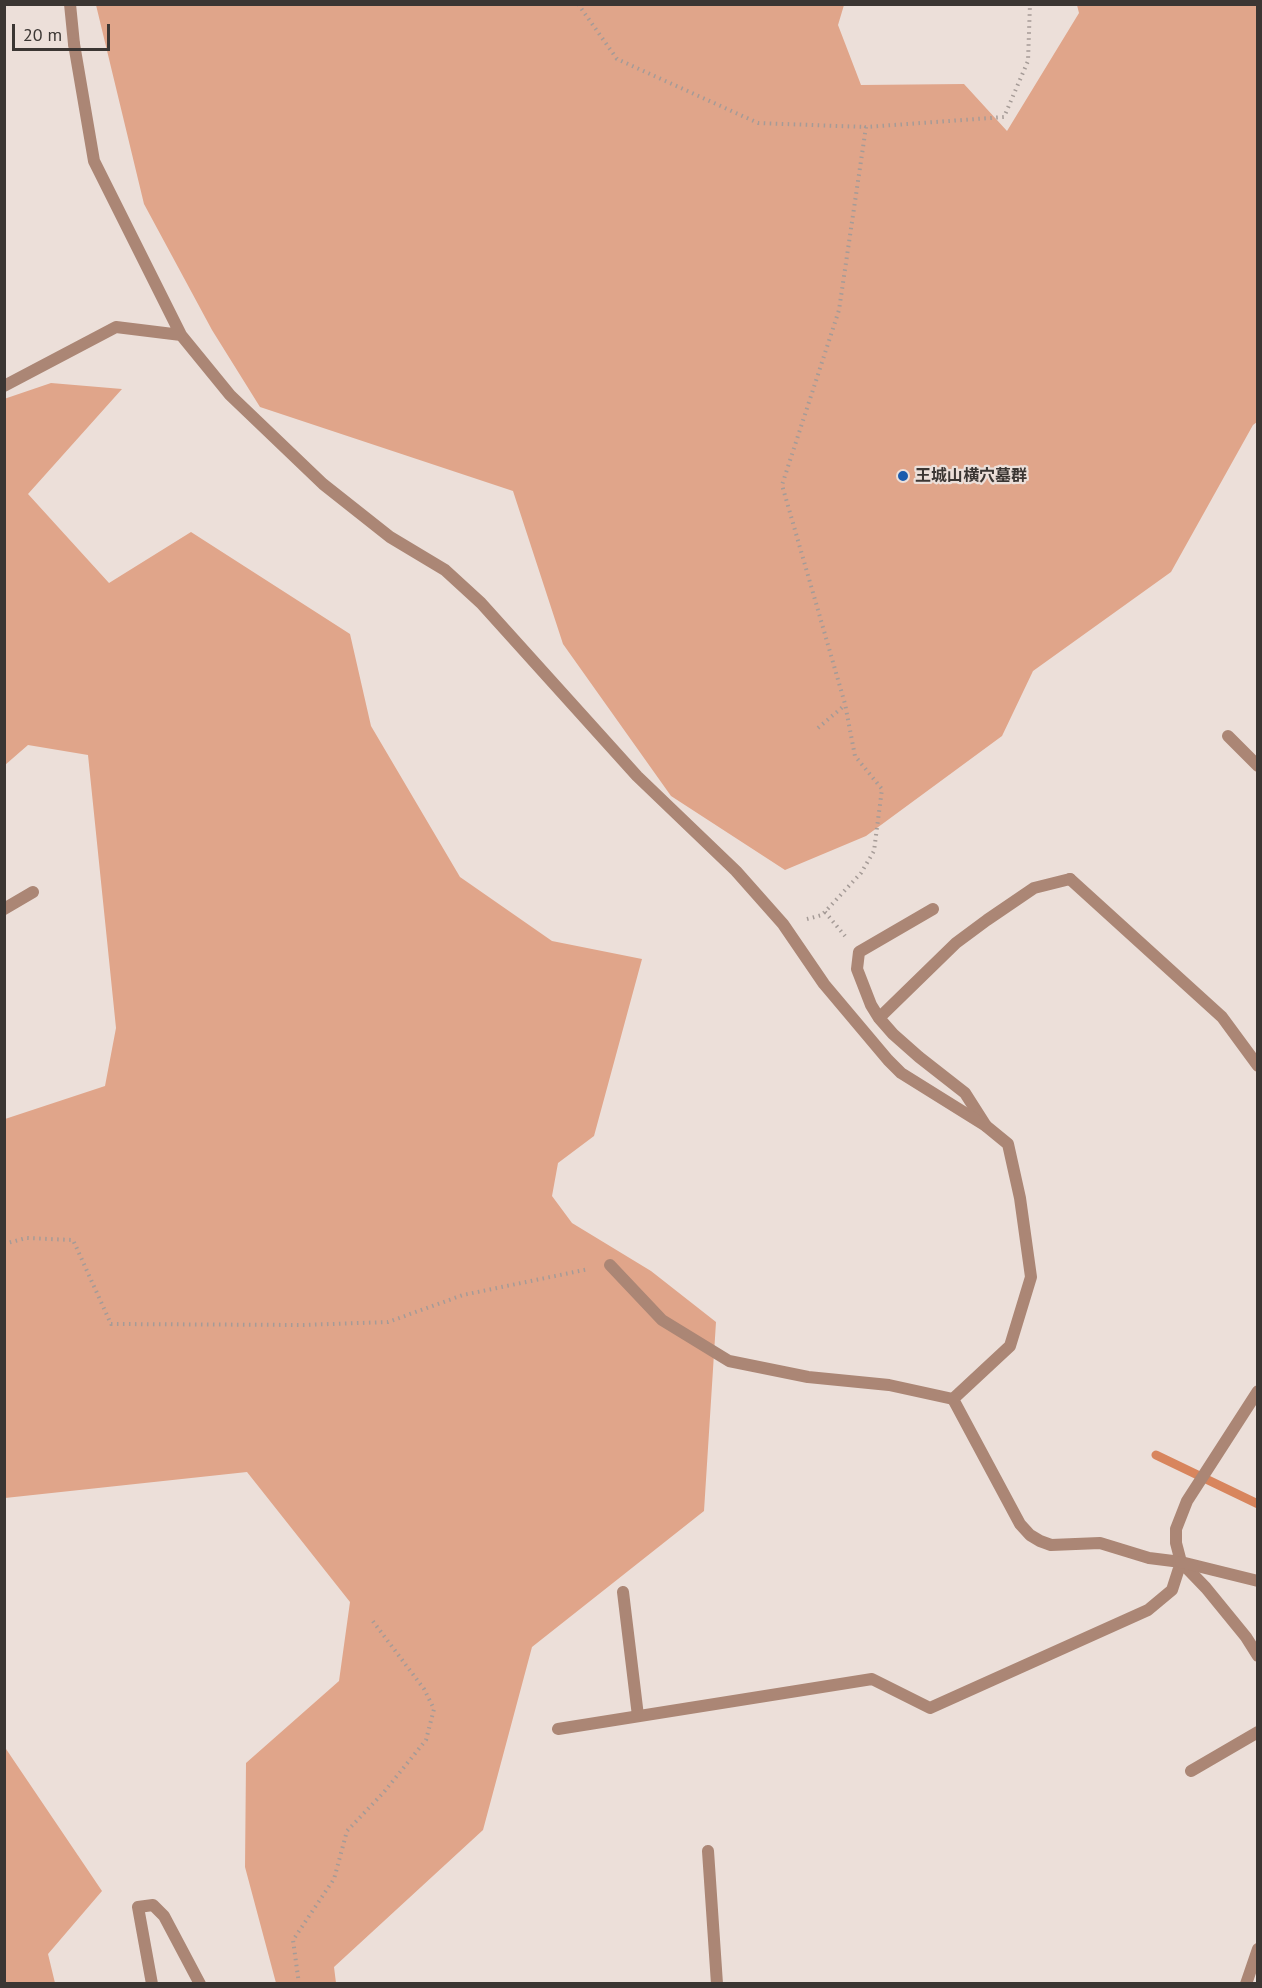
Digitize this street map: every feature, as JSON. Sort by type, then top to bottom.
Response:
[{"type":"street","points":[[70,4],[74,44],[94,161],[181,335],[230,395],[323,484],[390,537],[445,570],[481,603],[638,776],[736,871],[783,924],[824,984],[888,1060],[901,1073],[986,1126],[1008,1144],[1020,1198],[1031,1277],[1010,1346],[953,1399]]},
{"type":"street","points":[[4,386],[116,327],[181,335]]},
{"type":"street","points":[[1228,736],[1257,766]]},
{"type":"street","points":[[879,1018],[956,943],[987,920],[1034,888],[1070,879],[1222,1017],[1257,1066]]},
{"type":"street","points":[[4,909],[33,892]]},
{"type":"street","points":[[933,909],[859,952],[857,969],[871,1005],[879,1018],[919,1057],[965,1093],[986,1126]]},
{"type":"street","points":[[610,1265],[662,1320],[729,1361],[808,1377],[889,1384],[953,1399],[1020,1524],[1030,1535],[1040,1541],[1051,1545],[1100,1543],[1149,1558],[1181,1562],[1257,1581]]},
{"type":"street","points":[[1257,1391],[1191,1494],[1182,1510],[1176,1529],[1176,1542],[1181,1562],[1246,1637],[1257,1656]]},
{"type":"street","points":[[558,1729],[872,1678],[930,1708],[1149,1610],[1172,1590],[1181,1562]]},
{"type":"street","points":[[623,1592],[638,1716]]},
{"type":"street","points":[[1191,1771],[1257,1732]]},
{"type":"street","points":[[708,1851],[717,1983]]},
{"type":"street","points":[[152,1983],[138,1907],[153,1905],[164,1916],[200,1983]]},
{"type":"street","points":[[1246,1983],[1257,1949]]},
{"type":"path","points":[[578,4],[617,59],[758,123],[866,127],[1004,117],[1028,61],[1030,4]]},
{"type":"path","points":[[783,924],[822,915],[861,873],[874,850],[882,789],[855,756],[845,704],[782,485],[839,310],[866,127]]},
{"type":"path","points":[[818,728],[845,704]]},
{"type":"path","points":[[825,912],[859,952]]},
{"type":"path","points":[[4,1244],[26,1238],[73,1240],[111,1324],[303,1325],[388,1322],[463,1295],[610,1265]]},
{"type":"path","points":[[299,1983],[293,1940],[334,1879],[347,1831],[384,1792],[426,1740],[434,1709],[424,1689],[372,1620]]},
{"type":"shaded area","points":[[96,5],[844,5],[838,25],[861,85],[964,84],[1007,131],[1079,13],[1077,5],[1257,5],[1257,422],[1253,425],[1171,572],[1033,671],[1002,736],[866,836],[785,870],[671,796],[563,644],[513,491],[260,407],[212,330],[144,204]]},
{"type":"shaded area","points":[[51,383],[122,389],[28,494],[109,583],[191,532],[350,634],[371,726],[460,877],[552,941],[642,959],[594,1136],[558,1163],[552,1196],[572,1223],[651,1271],[716,1322],[704,1511],[532,1647],[483,1830],[334,1967],[336,1983],[276,1983],[245,1867],[246,1763],[339,1681],[350,1602],[247,1472],[5,1498],[5,1119],[105,1086],[116,1028],[88,755],[28,745],[5,765],[4,399]]},
{"type":"shaded area","points":[[4,1746],[102,1891],[48,1954],[55,1983],[5,1983]]},
{"type":"waterway","points":[[1156,1455],[1258,1504]]},
{"type":"place","name":"王城山横穴墓群","points":[[903,476]]}]
